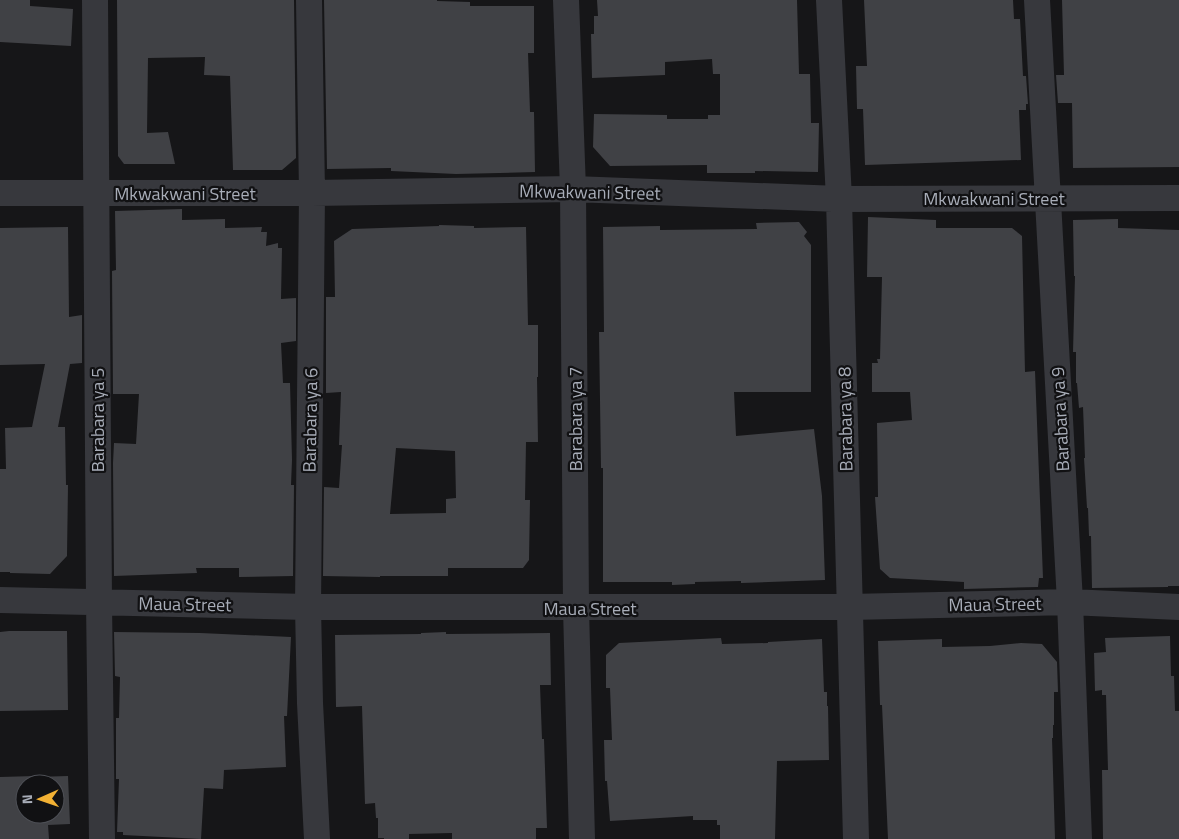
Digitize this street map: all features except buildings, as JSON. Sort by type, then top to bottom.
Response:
[{"type":"street","name":"Barabara ya 5","points":[[95,0],[98,602],[102,839]]},
{"type":"street","name":"Barabara ya 6","points":[[310,0],[312,193],[308,607],[310,703],[317,839]]},
{"type":"street","name":"Barabara ya 7","points":[[566,0],[573,189],[576,608],[582,839]]},
{"type":"street","name":"Barabara ya 8","points":[[829,0],[839,199],[856,839]]},
{"type":"street","name":"Barabara ya 9","points":[[1037,0],[1070,602],[1079,839]]},
{"type":"street","name":"Mkwakwani Street","points":[[0,193],[312,193],[573,189],[839,199],[1179,198]]},
{"type":"street","name":"Maua Street","points":[[0,600],[308,607],[850,607],[1070,602],[1179,607]]}]
